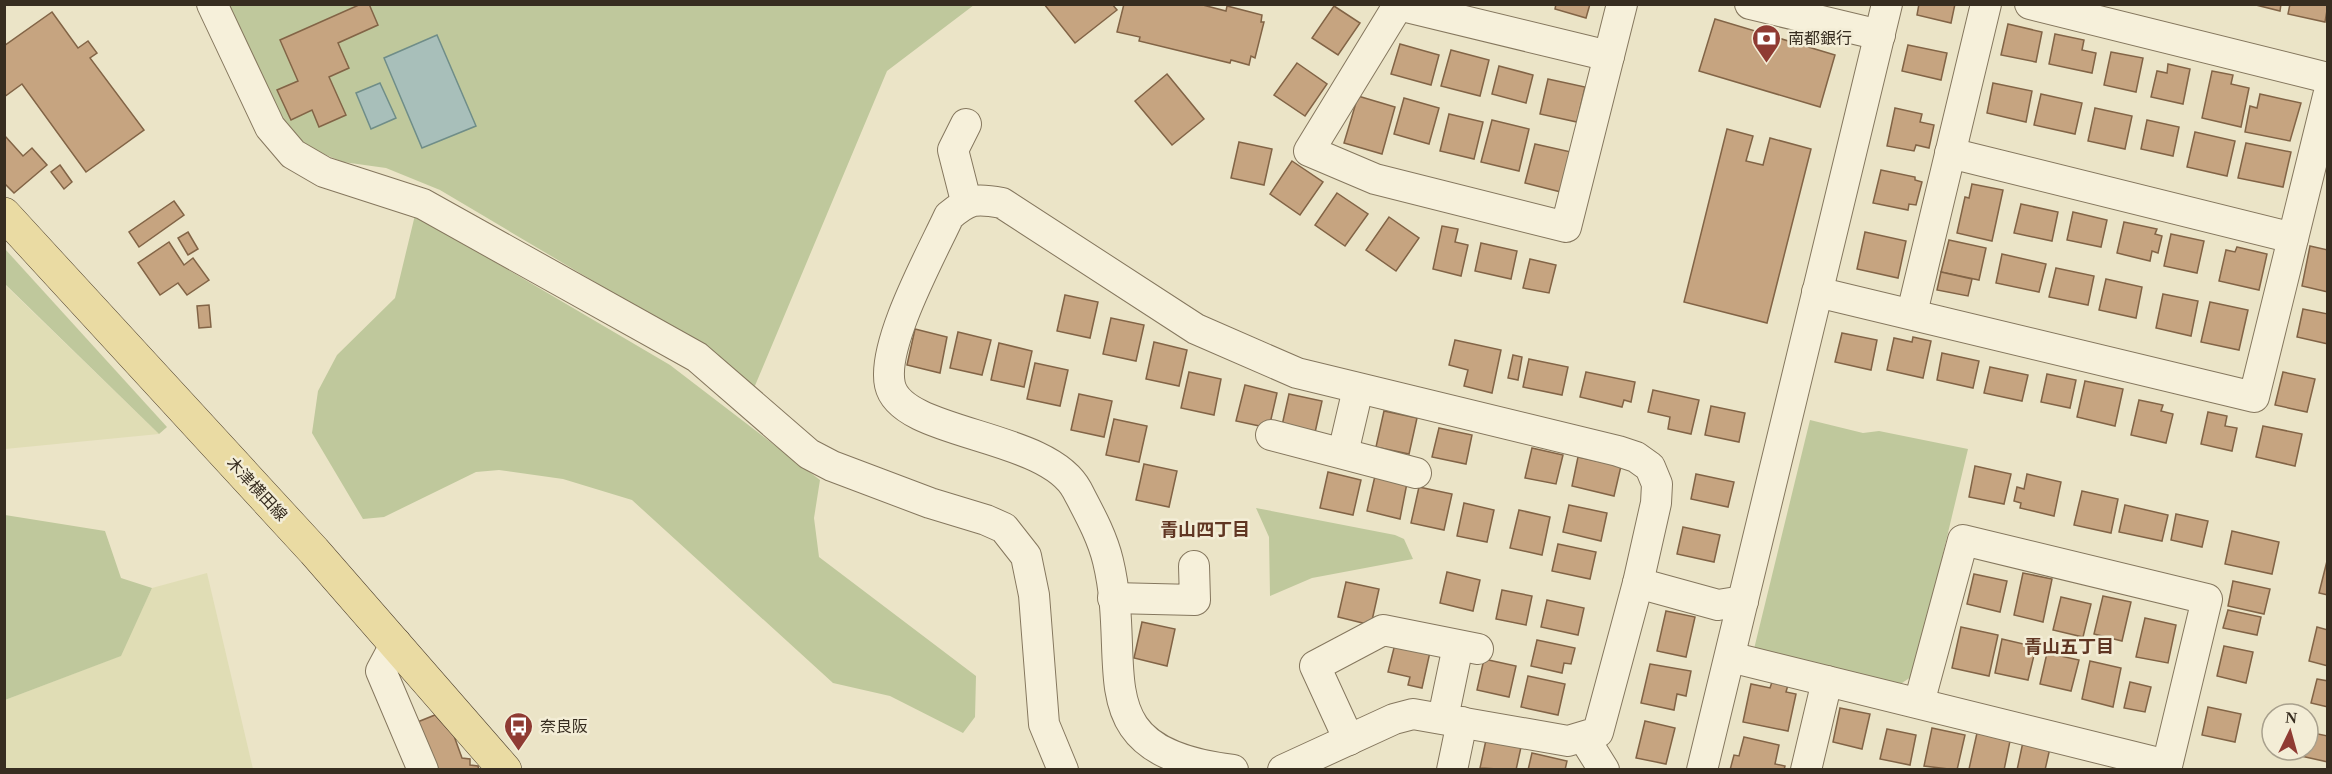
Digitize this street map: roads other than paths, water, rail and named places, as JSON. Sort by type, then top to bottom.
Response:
[{"type":"main road","name":"木津横田線","points":[[4,214],[396,643],[505,770]]},
{"type":"street","points":[[212,4],[270,127],[293,154],[324,172],[423,204],[697,357],[809,454],[832,466],[1004,528],[1026,556],[1034,595],[1044,724],[1063,770]]},
{"type":"street","points":[[1609,56],[1398,5],[1309,151],[1375,179],[1566,226],[1609,56],[1622,4]]},
{"type":"street","points":[[1750,4],[1880,35]]},
{"type":"street","points":[[1702,770],[1887,4]]},
{"type":"street","points":[[1912,313],[1986,4]]},
{"type":"street","points":[[2030,4],[2328,78]]},
{"type":"street","points":[[1817,292],[2254,397],[2328,96]]},
{"type":"street","points":[[966,124],[953,150],[966,201]]},
{"type":"street","points":[[1950,153],[2293,238]]},
{"type":"street","points":[[1214,768],[1164,753],[1145,741],[1126,713],[1118,685],[1113,598],[1108,561],[1097,528],[1075,486],[1055,468],[1023,451],[916,415],[896,401],[890,385],[891,348],[949,216],[966,201],[986,200],[1002,203],[1196,329],[1297,373],[1636,457],[1650,466],[1657,484],[1656,503],[1638,583],[1598,732],[1568,741],[1413,714],[1283,770]]},
{"type":"street","points":[[1343,453],[1358,389]]},
{"type":"street","points":[[1271,435],[1416,474]]},
{"type":"street","points":[[1730,657],[2167,767],[2206,599],[1963,540],[1919,703]]},
{"type":"street","points":[[1113,598],[1195,600],[1194,566]]},
{"type":"street","points":[[1638,583],[1718,605],[1743,602]]},
{"type":"street","points":[[1349,740],[1315,666],[1383,630],[1468,647],[1453,720],[1452,770]]},
{"type":"street","points":[[396,643],[381,671],[423,770]]},
{"type":"street","points":[[1806,770],[1827,681]]},
{"type":"street","points":[[1584,738],[1604,770]]},
{"type":"water","points":[[437,35],[476,126],[422,148],[384,58]]},
{"type":"water","points":[[380,83],[396,118],[371,129],[356,93]]},
{"type":"place","name":"南都銀行","points":[[1767,64]]},
{"type":"place","name":"奈良阪","points":[[519,752]]},
{"type":"district","name":"青山四丁目","points":[[1205,530]]},
{"type":"district","name":"青山五丁目","points":[[2069,647]]}]
